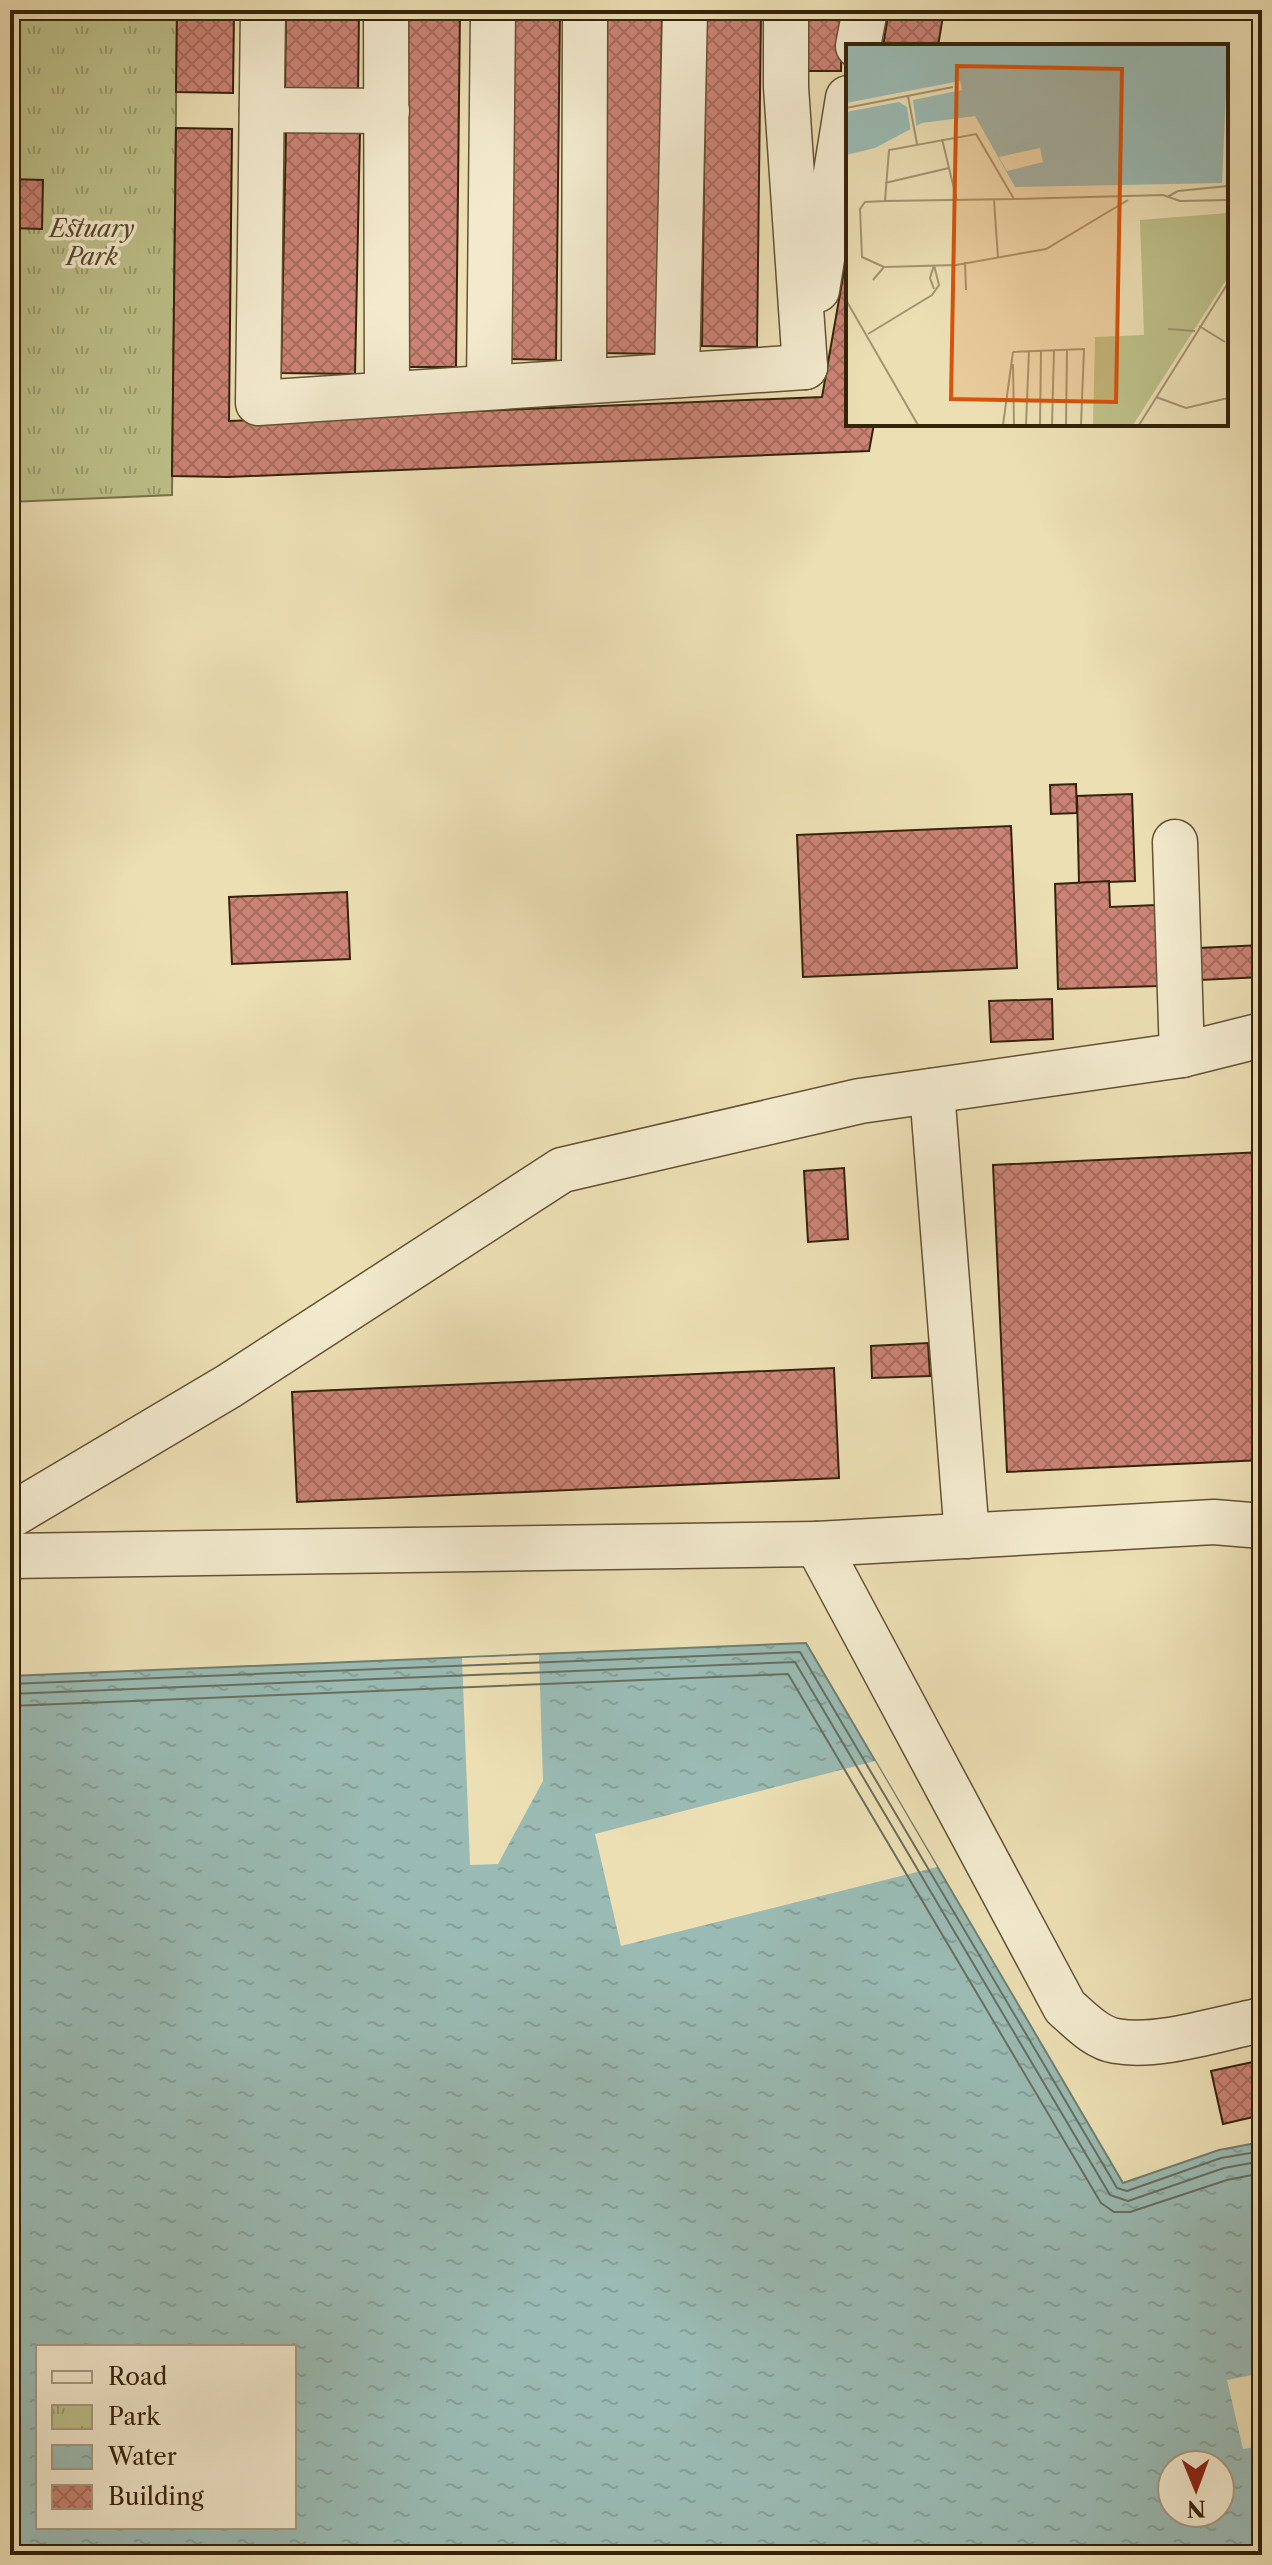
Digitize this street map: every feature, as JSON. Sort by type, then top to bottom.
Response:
[{"type":"lane","points":[[263,10],[258,403],[805,367]]},
{"type":"lane","points":[[386,10],[387,394]]},
{"type":"lane","points":[[489,387],[493,10]]},
{"type":"lane","points":[[584,381],[585,10]]},
{"type":"lane","points":[[677,375],[685,10]]},
{"type":"lane","points":[[786,10],[786,87],[805,367]]},
{"type":"lane","points":[[858,44],[865,10]]},
{"type":"lane","points":[[262,110],[387,111]]},
{"type":"lane","points":[[805,367],[846,111]]},
{"type":"lane","points":[[1175,842],[1182,1055]]},
{"type":"lane","points":[[10,1516],[229,1386],[562,1170],[860,1101],[1182,1055],[1262,1035]]},
{"type":"lane","points":[[932,1091],[967,1536]]},
{"type":"lane","points":[[10,1556],[817,1544],[1214,1522],[1259,1535]]},
{"type":"lane","points":[[817,1544],[1065,2007],[1094,2031],[1115,2041],[1163,2040],[1262,2020]]},
{"type":"green space","name":"Estuary Park","points":[[10,10],[177,10],[172,495],[10,502]]},
{"type":"water","points":[[806,1643],[1123,2183],[1219,2150],[1262,2142],[1262,2555],[10,2555],[10,1676]]},
{"type":"pier","points":[[539,1655],[543,1781],[498,1864],[470,1865],[462,1658]]},
{"type":"pier","points":[[875,1761],[937,1867],[621,1946],[595,1834]]},
{"type":"pier","points":[[1262,2373],[1262,2446],[1243,2449],[1227,2380]]},
{"type":"building","points":[[177,10],[234,10],[233,93],[176,92]]},
{"type":"building","points":[[286,10],[359,10],[358,96],[285,95]]},
{"type":"building","points":[[405,10],[460,10],[456,367],[401,367]]},
{"type":"building","points":[[506,10],[560,10],[556,360],[502,359]]},
{"type":"building","points":[[607,10],[662,10],[658,354],[603,353]]},
{"type":"building","points":[[706,10],[761,10],[757,347],[702,346]]},
{"type":"building","points":[[805,10],[842,10],[841,71],[805,71]]},
{"type":"building","points":[[889,10],[944,10],[938,44],[883,44]]},
{"type":"building","points":[[176,128],[232,129],[229,421],[822,397],[846,259],[846,426],[874,426],[869,451],[228,477],[172,476]]},
{"type":"building","points":[[286,130],[360,131],[355,374],[281,373]]},
{"type":"building","points":[[10,179],[43,180],[42,229],[10,228]]},
{"type":"building","points":[[1076,784],[1077,813],[1051,814],[1050,785]]},
{"type":"building","points":[[1132,794],[1135,881],[1079,883],[1077,796]]},
{"type":"building","points":[[1011,826],[1017,968],[803,977],[797,835]]},
{"type":"building","points":[[1109,881],[1110,907],[1156,905],[1158,986],[1058,989],[1055,884]]},
{"type":"building","points":[[347,892],[350,959],[232,964],[229,897]]},
{"type":"building","points":[[1262,945],[1262,977],[1200,980],[1199,948]]},
{"type":"building","points":[[1052,999],[1053,1039],[991,1042],[989,1001]]},
{"type":"building","points":[[1262,1152],[1262,1460],[1007,1472],[993,1165]]},
{"type":"building","points":[[844,1168],[848,1239],[808,1242],[804,1171]]},
{"type":"building","points":[[928,1343],[930,1376],[872,1378],[871,1346]]},
{"type":"building","points":[[834,1368],[839,1478],[297,1502],[292,1392]]},
{"type":"building","points":[[1262,2060],[1262,2115],[1223,2124],[1211,2071]]}]
